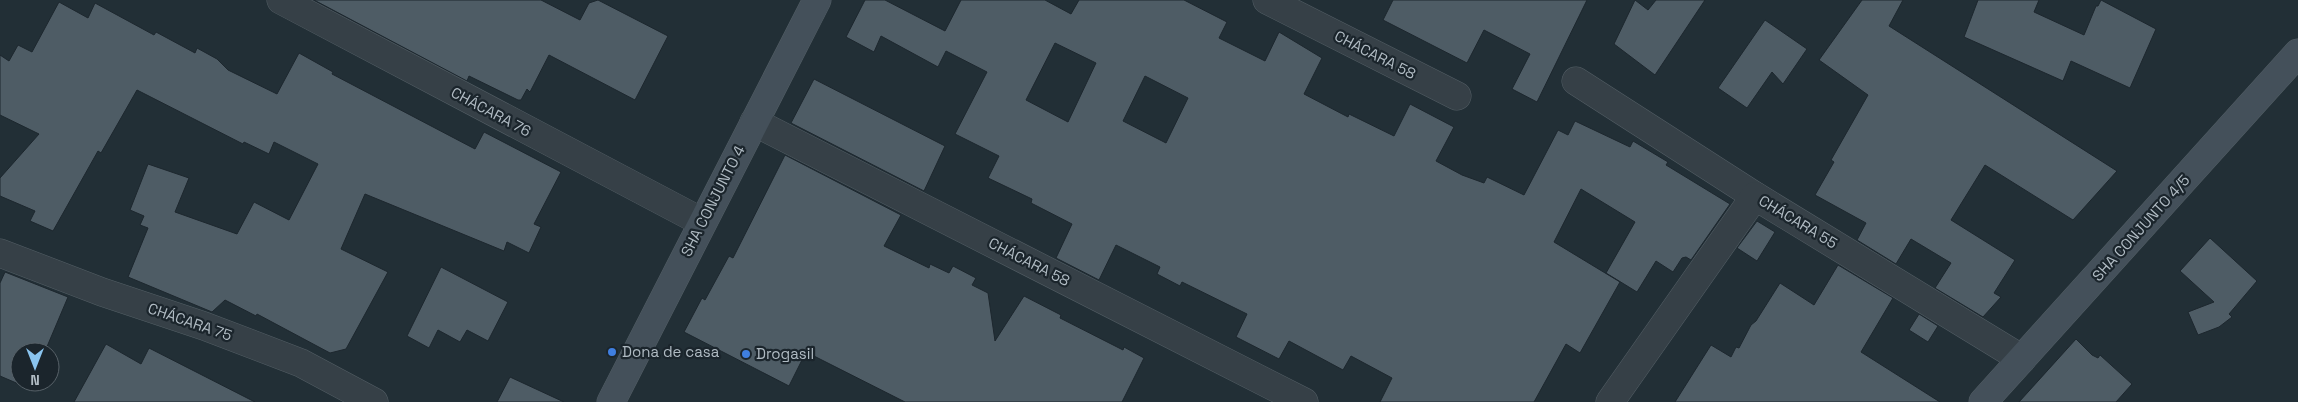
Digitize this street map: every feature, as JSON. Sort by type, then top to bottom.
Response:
[{"type":"street","name":"SHA CONJUNTO 4","points":[[611,402],[817,0]]},
{"type":"street","name":"CHÁCARA 58","points":[[1267,0],[1457,96]]},
{"type":"street","name":"CHÁCARA 76","points":[[291,2],[702,222]]},
{"type":"street","name":"SHA CONJUNTO 4/5","points":[[1983,402],[2298,53]]},
{"type":"street","name":"CHÁCARA 55","points":[[1576,81],[1755,196],[2022,359]]},
{"type":"street","name":"CHÁCARA 58","points":[[754,122],[1304,402]]},
{"type":"street","points":[[1610,402],[1755,196]]},
{"type":"street","name":"CHÁCARA 75","points":[[0,253],[102,292],[204,326],[301,363],[374,402]]},
{"type":"building","points":[[314,0],[541,0],[580,20],[589,3],[598,0],[668,36],[635,100],[549,55],[530,92],[527,89],[521,100],[518,100],[469,76],[467,81]]},
{"type":"building","points":[[865,0],[885,0],[945,31],[961,0],[1045,0],[1071,14],[1079,0],[1184,0],[1227,22],[1219,38],[1265,61],[1279,32],[1322,58],[1304,94],[1348,117],[1349,114],[1394,136],[1410,104],[1454,127],[1436,161],[1462,175],[1484,183],[1487,177],[1524,195],[1558,130],[1568,135],[1575,121],[1630,147],[1633,141],[1668,162],[1666,165],[1730,204],[1691,260],[1686,257],[1682,258],[1673,272],[1656,261],[1637,292],[1606,273],[1635,222],[1581,189],[1554,242],[1620,282],[1580,353],[1566,344],[1534,402],[1380,402],[1392,378],[1351,356],[1343,370],[1289,341],[1279,359],[1236,337],[1247,314],[1182,282],[1180,286],[1157,274],[1160,267],[1116,245],[1099,280],[1056,258],[1072,224],[1031,203],[1032,199],[988,178],[999,156],[955,134],[987,72],[946,51],[938,67],[881,36],[874,52],[846,37]],"holes":[[[1055,43],[1096,63],[1068,122],[1026,100]],[[1145,76],[1188,98],[1166,143],[1123,121]]]},
{"type":"building","points":[[1393,0],[1587,0],[1537,102],[1512,89],[1530,54],[1484,30],[1467,63],[1383,20]]},
{"type":"building","points":[[1635,0],[1648,10],[1656,0],[1705,0],[1655,75],[1614,44]]},
{"type":"building","points":[[1862,0],[1903,0],[1889,26],[2117,171],[2073,220],[1985,165],[1951,220],[2015,260],[1994,293],[2001,297],[1983,317],[1935,288],[1951,263],[1911,239],[1896,264],[1857,240],[1866,223],[1815,195],[1834,162],[1831,160],[1868,95],[1819,60]]},
{"type":"building","points":[[1978,0],[2039,0],[2034,12],[2084,35],[2096,6],[2098,6],[2101,0],[2156,29],[2130,88],[2071,61],[2063,81],[1964,37]]},
{"type":"building","points":[[59,2],[88,18],[95,3],[154,35],[156,32],[195,53],[197,48],[217,59],[228,70],[277,94],[299,53],[333,72],[332,74],[475,149],[484,132],[561,172],[534,224],[541,227],[529,253],[507,242],[504,251],[365,194],[341,249],[388,272],[346,349],[330,353],[257,314],[256,316],[225,300],[212,312],[128,277],[148,228],[140,225],[144,216],[130,210],[148,164],[189,178],[175,212],[237,234],[254,202],[289,220],[318,164],[274,142],[269,154],[244,142],[243,144],[137,90],[101,153],[98,151],[53,231],[30,221],[35,211],[0,196],[0,178],[39,134],[0,115],[0,55],[9,61],[18,45],[32,52]]},
{"type":"building","points":[[1765,20],[1807,49],[1783,84],[1772,72],[1747,108],[1718,88]]},
{"type":"building","points":[[814,79],[945,146],[924,191],[791,123]]},
{"type":"building","points":[[785,155],[901,215],[884,246],[929,268],[930,264],[949,273],[953,266],[976,278],[972,285],[988,293],[995,341],[1024,296],[1061,315],[1060,318],[1123,350],[1124,347],[1144,358],[1122,402],[905,402],[806,352],[789,386],[684,332],[702,298],[705,300],[729,256],[733,258]]},
{"type":"building","points":[[1757,221],[1775,232],[1757,261],[1737,248]]},
{"type":"building","points":[[2210,238],[2257,281],[2229,314],[2232,317],[2219,327],[2198,335],[2188,312],[2214,302],[2180,271]]},
{"type":"building","points":[[1838,265],[1893,298],[1861,352],[1940,402],[1675,402],[1711,345],[1731,357],[1736,347],[1739,348],[1751,325],[1756,321],[1780,283],[1814,305]]},
{"type":"building","points":[[441,267],[508,302],[488,341],[467,330],[460,342],[438,330],[429,348],[407,336]]},
{"type":"building","points":[[5,272],[68,297],[49,342],[10,342],[10,380],[0,376],[0,283]]},
{"type":"building","points":[[1919,314],[1938,326],[1928,342],[1909,330]]},
{"type":"building","points":[[2076,339],[2092,355],[2098,358],[2100,355],[2132,384],[2116,402],[2019,402]]},
{"type":"building","points":[[106,344],[141,364],[149,348],[255,402],[74,402]]},
{"type":"building","points":[[510,377],[564,402],[497,402]]},
{"type":"place","name":"Dona de casa","points":[[612,352]]},
{"type":"place","name":"Drogasil","points":[[746,354]]}]
